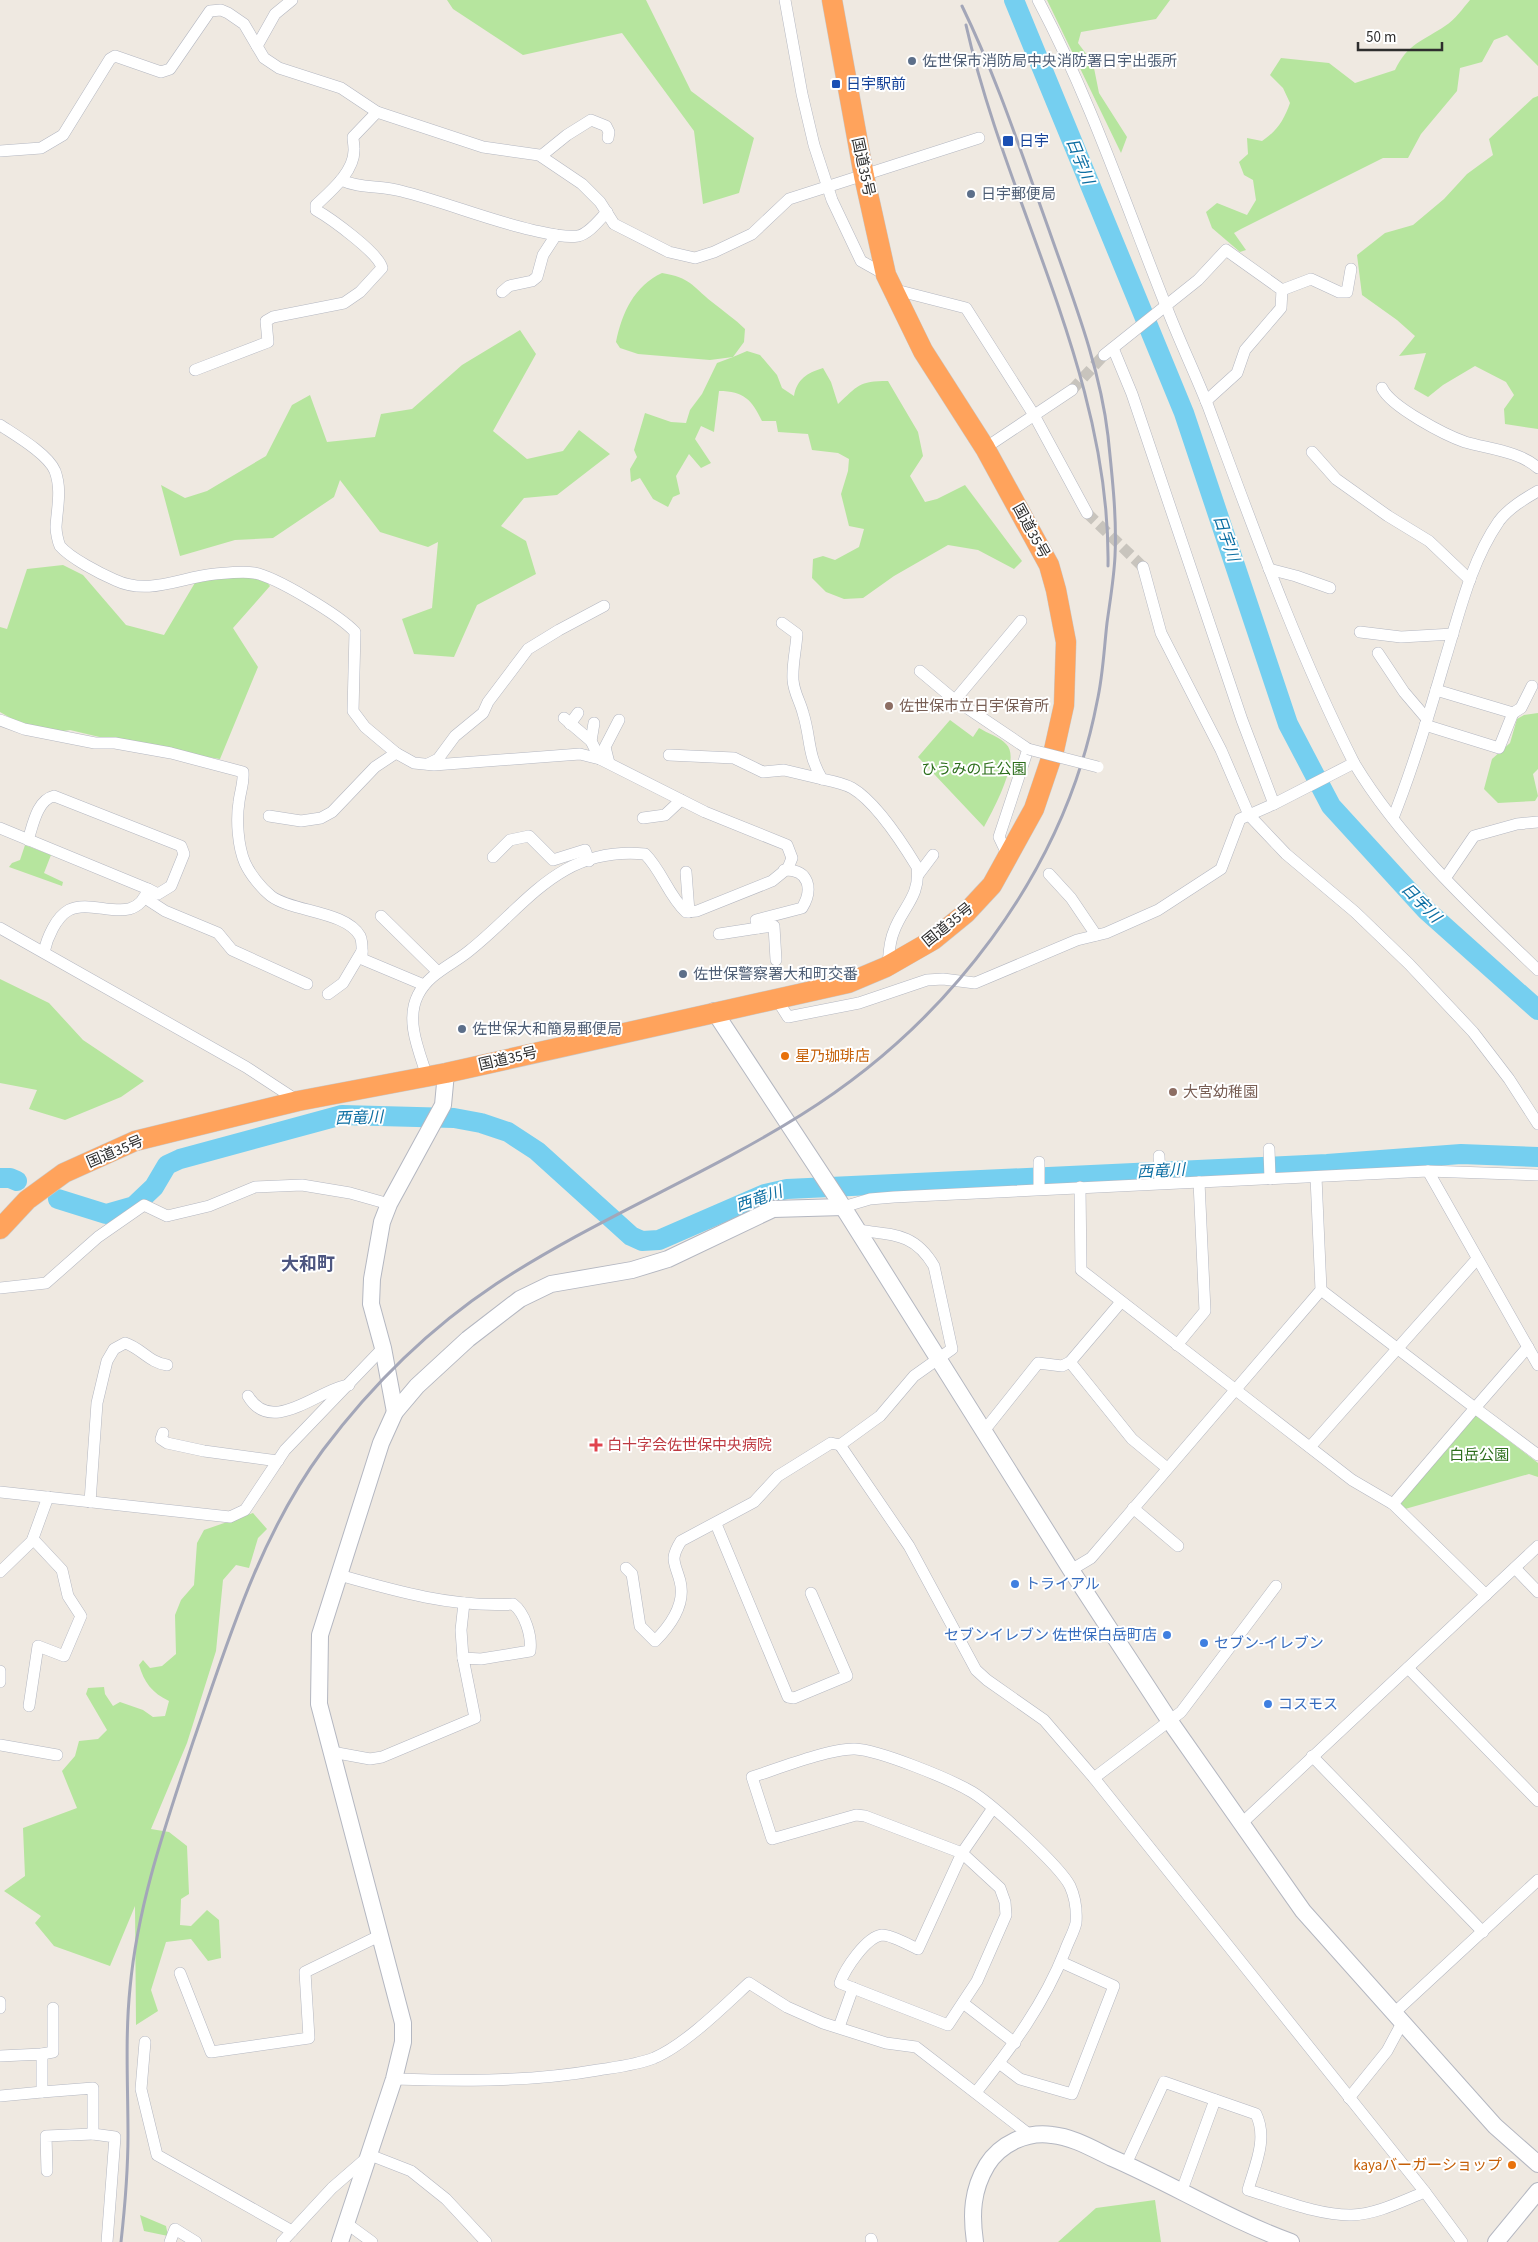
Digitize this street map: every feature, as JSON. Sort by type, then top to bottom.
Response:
[{"type":"highway","name":"国道35号","points":[[0,1229],[27,1200],[64,1173],[135,1141],[298,1101],[436,1074],[714,1011],[848,983],[888,966],[933,940],[966,913],[992,885],[1009,858],[1034,809],[1054,750],[1064,705],[1066,642],[1049,565],[984,448],[923,351],[889,282],[864,176],[832,0]]},
{"type":"street","points":[[257,46],[275,14],[292,0]]},
{"type":"street","points":[[785,0],[802,94],[814,145],[835,208],[861,261],[889,282],[966,308],[1034,415],[1087,513]]},
{"type":"street","points":[[1038,0],[1084,95],[1166,307],[1206,401],[1269,569],[1354,764],[1368,786],[1393,818],[1446,877],[1488,923],[1536,964]]},
{"type":"street","points":[[0,151],[41,148],[63,135],[110,59],[115,56],[161,72],[170,69],[210,11],[221,10],[244,24],[264,58],[279,68],[341,88],[377,112],[483,147],[541,156],[582,184],[600,202],[614,224],[642,240],[669,252],[695,258],[714,252],[752,234],[789,199],[980,138]]},
{"type":"street","points":[[195,370],[268,342],[266,320],[344,302],[360,292],[382,268],[381,261],[351,234],[316,210],[316,205],[341,180],[352,162],[353,137],[377,112]]},
{"type":"street","points":[[541,156],[567,135],[591,120],[602,122],[606,126],[609,132],[608,138]]},
{"type":"street","points":[[341,180],[355,186],[398,190],[446,203],[510,225],[556,235],[578,236],[585,233],[607,212]]},
{"type":"street","points":[[502,292],[509,286],[532,281],[537,277],[543,255],[556,235]]},
{"type":"street","points":[[1274,804],[1242,720],[1132,394],[1108,351],[1198,280],[1226,250],[1282,290]]},
{"type":"street","points":[[1282,290],[1311,279],[1339,292],[1347,292],[1351,269]]},
{"type":"street","points":[[1206,401],[1237,372],[1245,350],[1281,308],[1282,290]]},
{"type":"street","points":[[1382,388],[1393,401],[1463,441],[1522,458],[1538,468]]},
{"type":"street","points":[[984,448],[1072,390]]},
{"type":"street","points":[[0,425],[47,460],[55,471],[60,499],[56,529],[60,545],[80,560],[114,580],[129,586],[157,587],[214,574],[253,573],[283,586],[344,620],[355,632],[352,693],[354,712],[365,727],[396,753],[414,763],[428,764],[580,754],[604,761],[721,819],[787,845],[792,858],[784,870],[763,886],[697,911],[689,912],[676,903],[659,870],[645,854],[617,854],[589,861],[553,876],[470,951],[438,972],[424,985],[417,996],[412,1014],[414,1032],[436,1074],[443,1105],[389,1204],[382,1222],[372,1279],[371,1304],[383,1348],[394,1412]]},
{"type":"street","points":[[1312,452],[1336,479],[1388,516],[1429,541],[1470,580]]},
{"type":"street","points":[[1393,818],[1406,784],[1470,580],[1484,546],[1501,519],[1521,500],[1538,491]]},
{"type":"street","points":[[1143,568],[1161,633],[1221,750],[1249,815],[1286,854],[1355,912],[1409,964],[1473,1032],[1509,1079],[1538,1124]]},
{"type":"street","points":[[1269,569],[1330,588]]},
{"type":"street","points":[[428,764],[438,759],[455,736],[483,713],[488,702],[528,649],[604,606]]},
{"type":"street","points":[[955,700],[1022,621]]},
{"type":"street","points":[[782,623],[797,634],[792,678],[794,693],[803,712],[810,753],[822,779]]},
{"type":"street","points":[[1360,632],[1400,636],[1453,634]]},
{"type":"street","points":[[1378,653],[1426,722],[1499,748],[1513,713],[1521,708],[1532,686]]},
{"type":"street","points":[[920,671],[955,700],[1028,749],[1098,767]]},
{"type":"street","points":[[1436,690],[1513,713]]},
{"type":"street","points":[[578,713],[567,721],[591,741],[604,761]]},
{"type":"street","points":[[0,720],[24,729],[95,743],[115,744],[171,753],[243,772],[238,804],[239,842],[245,862],[255,879],[271,896],[326,915],[355,930],[361,938],[362,959],[424,985]]},
{"type":"street","points":[[604,761],[606,747],[619,720]]},
{"type":"street","points":[[591,741],[594,723]]},
{"type":"street","points":[[1009,858],[999,837],[1028,749]]},
{"type":"street","points":[[269,816],[301,821],[321,818],[332,812],[375,767],[396,753]]},
{"type":"street","points":[[669,755],[734,758],[763,772],[784,770],[822,779],[852,788],[862,796],[908,852],[917,867],[918,875],[911,903],[894,931],[888,966]]},
{"type":"street","points":[[776,998],[788,1017],[859,1003],[927,980],[943,978],[975,983],[1077,940],[1096,935],[1158,910],[1221,869],[1240,819],[1354,764]]},
{"type":"street","points":[[28,840],[41,805],[47,798],[54,796],[181,846],[184,854],[171,886],[158,894],[146,894],[132,908],[125,910],[86,908],[69,910],[62,915],[52,930],[44,952]]},
{"type":"street","points":[[643,818],[665,815],[681,800]]},
{"type":"street","points":[[1446,877],[1474,836],[1517,824],[1538,822]]},
{"type":"street","points":[[0,828],[146,894],[165,911],[218,933],[232,950],[306,984]]},
{"type":"street","points":[[494,857],[510,840],[529,836],[553,860],[585,850],[589,861]]},
{"type":"street","points":[[918,875],[933,855]]},
{"type":"street","points":[[758,928],[756,920],[802,908],[806,901],[809,892],[806,881],[801,873],[794,870],[784,870]]},
{"type":"street","points":[[686,872],[689,912]]},
{"type":"street","points":[[1049,874],[1071,898],[1096,935]]},
{"type":"street","points":[[381,916],[438,972]]},
{"type":"street","points":[[719,934],[774,926],[776,960]]},
{"type":"street","points":[[0,928],[268,1080],[298,1101]]},
{"type":"street","points":[[328,994],[343,982],[362,951]]},
{"type":"street","points":[[714,1011],[843,1207],[1071,1570],[1170,1720],[1304,1911],[1494,2126],[1538,2164]]},
{"type":"street","points":[[1269,1151],[1270,1174]]},
{"type":"street","points":[[1160,1157],[1160,1180]]},
{"type":"street","points":[[1039,1164],[1039,1186]]},
{"type":"street","points":[[1428,1170],[1538,1365]]},
{"type":"street","points":[[340,2242],[394,2079],[403,2042],[403,2023],[319,1704],[318,1662],[320,1635],[381,1443],[394,1412],[417,1386],[468,1339],[520,1298],[551,1284],[632,1270],[668,1259],[773,1209],[790,1207],[843,1207],[870,1199],[1039,1186],[1080,1187],[1160,1180],[1199,1182],[1270,1174],[1316,1177],[1428,1170],[1538,1175]]},
{"type":"street","points":[[1071,1570],[1091,1558],[1320,1290],[1316,1177]]},
{"type":"street","points":[[1177,1345],[1205,1311],[1199,1182]]},
{"type":"street","points":[[0,1288],[46,1283],[98,1237],[144,1205],[167,1216],[210,1206],[255,1187],[302,1185],[350,1193],[389,1204]]},
{"type":"street","points":[[1080,1187],[1081,1270],[1352,1480],[1393,1504],[1486,1595]]},
{"type":"street","points":[[840,1445],[880,1416],[914,1376],[952,1349],[934,1266],[928,1255],[906,1237],[857,1230]]},
{"type":"street","points":[[1310,1447],[1477,1259]]},
{"type":"street","points":[[1320,1290],[1538,1455]]},
{"type":"street","points":[[983,1432],[1038,1363],[1062,1366],[1070,1362],[1121,1302]]},
{"type":"street","points":[[90,1502],[97,1403],[107,1361],[114,1349],[125,1343],[134,1346],[157,1364],[167,1365]]},
{"type":"street","points":[[1393,1504],[1528,1347]]},
{"type":"street","points":[[0,1492],[230,1518],[245,1510],[285,1450],[383,1348]]},
{"type":"street","points":[[1070,1362],[1132,1439],[1167,1468]]},
{"type":"street","points":[[248,1396],[253,1404],[266,1410],[290,1411],[339,1386],[349,1385]]},
{"type":"street","points":[[164,1433],[162,1439],[167,1443],[204,1451],[278,1461]]},
{"type":"street","points":[[626,1568],[632,1574],[640,1626],[656,1641],[678,1610],[681,1593],[680,1582],[673,1563],[674,1552],[681,1541],[754,1502],[778,1476],[831,1443],[840,1445],[909,1546],[976,1670],[987,1680],[1044,1720],[1094,1778],[1425,2192],[1462,2242]]},
{"type":"street","points":[[0,1572],[33,1539],[48,1497]]},
{"type":"street","points":[[1133,1508],[1178,1546]]},
{"type":"street","points":[[716,1524],[788,1697],[794,1698],[847,1676],[811,1593]]},
{"type":"street","points":[[29,1706],[38,1646],[64,1656],[81,1616],[68,1596],[62,1570],[33,1539]]},
{"type":"street","points":[[1242,1823],[1538,1546]]},
{"type":"street","points":[[1515,1568],[1538,1592]]},
{"type":"street","points":[[339,1575],[414,1594],[464,1603],[513,1604],[518,1607],[531,1642],[530,1651],[481,1659],[464,1658]]},
{"type":"street","points":[[1094,1778],[1181,1712],[1276,1586]]},
{"type":"street","points":[[332,1752],[370,1759],[382,1757],[475,1718],[460,1630],[464,1603]]},
{"type":"street","points":[[1408,1668],[1538,1801]]},
{"type":"street","points":[[0,1671],[0,1682]]},
{"type":"street","points":[[0,1745],[57,1755]]},
{"type":"street","points":[[977,2091],[1034,2014],[1060,1962],[1076,1923],[1076,1904],[1069,1885],[1057,1867],[993,1808],[972,1792],[875,1752],[854,1749],[752,1776],[772,1839],[856,1815],[865,1816],[962,1853],[1000,1888],[1005,1902],[1006,1915],[977,1981],[948,2025],[840,1983],[845,1969],[873,1938],[884,1935],[918,1949],[962,1853],[993,1808]]},
{"type":"street","points":[[1312,1756],[1483,1932]]},
{"type":"street","points":[[1349,2098],[1387,2051],[1398,2018],[1483,1932],[1538,1880]]},
{"type":"street","points":[[180,1973],[211,2052],[309,2038],[305,1972],[380,1935]]},
{"type":"street","points":[[999,2063],[1020,2079],[1072,2094],[1114,1986],[1060,1962]]},
{"type":"street","points":[[394,2079],[477,2082],[547,2078],[632,2064],[655,2057],[678,2043],[749,1983],[787,2007],[839,2027],[886,2043],[916,2047],[977,2091],[1030,2135]]},
{"type":"street","points":[[839,2027],[853,1988]]},
{"type":"street","points":[[0,2002],[0,2008]]},
{"type":"street","points":[[963,2003],[1015,2042]]},
{"type":"street","points":[[0,2056],[53,2052],[53,2008]]},
{"type":"street","points":[[145,2042],[141,2089],[157,2155],[292,2232]]},
{"type":"street","points":[[42,2054],[42,2092]]},
{"type":"street","points":[[1126,2164],[1164,2082],[1256,2114],[1262,2127],[1261,2146],[1248,2190],[1336,2214],[1353,2215],[1370,2212],[1425,2192]]},
{"type":"street","points":[[0,2096],[93,2088],[93,2134]]},
{"type":"street","points":[[1182,2190],[1215,2100]]},
{"type":"street","points":[[47,2170],[46,2136],[93,2134],[115,2137],[106,2242]]},
{"type":"street","points":[[975,2242],[973,2196],[980,2178],[992,2158],[1005,2146],[1030,2135],[1052,2135],[1075,2141],[1291,2242]]},
{"type":"street","points":[[282,2242],[332,2188],[370,2155]]},
{"type":"street","points":[[370,2155],[411,2172],[446,2199],[486,2242]]},
{"type":"street","points":[[1496,2242],[1538,2191]]},
{"type":"street","points":[[346,2223],[372,2242]]},
{"type":"street","points":[[170,2242],[175,2229],[196,2242]]},
{"type":"green space","points":[[447,0],[646,0],[691,91],[754,138],[739,193],[703,204],[694,131],[622,33],[523,55],[453,9]]},
{"type":"green space","points":[[1047,0],[1170,0],[1156,19],[1081,32],[1078,43],[1093,63],[1099,93],[1127,137],[1121,153]]},
{"type":"green space","points":[[1470,0],[1538,0],[1538,66],[1507,35],[1494,40],[1482,62],[1460,68],[1457,91],[1421,134],[1408,158],[1383,158],[1234,233],[1246,250],[1240,252],[1212,228],[1206,212],[1217,203],[1247,215],[1256,200],[1253,180],[1244,175],[1239,162],[1248,154],[1247,138],[1262,141],[1276,129],[1288,109],[1290,103],[1283,88],[1270,75],[1281,58],[1329,63],[1355,83],[1395,70],[1411,48],[1449,23]]},
{"type":"green space","points":[[1538,96],[1538,429],[1505,424],[1504,409],[1514,395],[1506,382],[1475,366],[1443,385],[1428,397],[1414,389],[1426,353],[1399,356],[1415,336],[1397,320],[1362,295],[1357,255],[1385,233],[1413,225],[1444,199],[1467,174],[1493,155],[1489,139],[1533,98]]},
{"type":"green space","points":[[662,273],[679,277],[690,283],[745,329],[744,342],[733,357],[710,360],[638,354],[620,348],[616,342],[622,321],[631,302],[644,285]]},
{"type":"green space","points":[[520,330],[536,354],[493,431],[527,459],[563,451],[579,430],[610,454],[557,495],[524,498],[501,526],[526,541],[536,574],[477,605],[454,657],[414,654],[402,619],[432,608],[438,542],[428,547],[380,532],[340,480],[334,497],[273,538],[235,540],[180,556],[161,485],[185,498],[207,491],[266,456],[292,405],[310,395],[327,442],[375,437],[381,414],[412,409],[462,365]]},
{"type":"green space","points":[[747,351],[760,355],[777,375],[782,388],[794,396],[800,381],[812,372],[823,368],[831,382],[838,404],[859,386],[870,382],[888,381],[918,432],[923,456],[910,476],[925,502],[937,499],[965,485],[1022,561],[1014,569],[978,550],[948,545],[894,576],[863,598],[844,599],[826,592],[812,578],[813,559],[823,556],[835,560],[859,547],[864,529],[849,526],[841,494],[848,471],[849,459],[838,453],[812,450],[808,434],[778,432],[776,421],[762,421],[751,402],[741,395],[728,391],[719,391],[714,432],[701,426],[695,439],[711,463],[701,468],[689,454],[676,476],[680,494],[673,497],[668,507],[653,499],[640,478],[631,482],[630,469],[637,457],[634,450],[645,413],[671,422],[686,423],[690,410],[702,394],[717,363]]},
{"type":"green space","points":[[63,565],[83,575],[126,625],[164,635],[196,581],[261,575],[270,586],[233,628],[258,667],[220,759],[133,745],[70,730],[40,735],[0,712],[0,627],[7,629],[27,569]]},
{"type":"green space","points":[[1538,713],[1538,769],[1533,774],[1538,796],[1535,801],[1498,803],[1484,789],[1492,759],[1510,743],[1517,719],[1524,715]]},
{"type":"green space","name":"ひうみの丘公園","points":[[950,720],[973,737],[979,728],[993,735],[1006,744],[1010,751],[1010,761],[1004,785],[984,827],[918,757]]},
{"type":"green space","points":[[25,845],[51,855],[44,873],[63,882],[62,886],[9,867],[12,863],[20,860]]},
{"type":"green space","points":[[0,979],[49,1003],[83,1040],[144,1081],[121,1097],[65,1120],[29,1109],[37,1090],[0,1083]]},
{"type":"green space","name":"白岳公園","points":[[1475,1415],[1538,1463],[1538,1477],[1529,1474],[1405,1509],[1400,1504]]},
{"type":"green space","points":[[253,1513],[267,1529],[258,1538],[249,1568],[236,1565],[223,1580],[216,1651],[187,1743],[151,1829],[169,1832],[187,1846],[189,1894],[181,1899],[180,1925],[191,1926],[207,1910],[219,1920],[221,1958],[208,1961],[191,1939],[166,1942],[151,1990],[158,2011],[136,2025],[135,1906],[110,1966],[54,1946],[35,1923],[41,1916],[4,1891],[25,1876],[23,1828],[77,1808],[62,1771],[75,1756],[79,1741],[98,1739],[107,1730],[86,1694],[88,1688],[104,1687],[105,1694],[113,1706],[120,1702],[143,1710],[153,1717],[165,1716],[169,1701],[150,1686],[143,1677],[139,1665],[143,1660],[150,1668],[162,1666],[176,1654],[175,1615],[181,1600],[194,1585],[197,1543],[204,1530]]},
{"type":"green space","points":[[1155,2200],[1161,2242],[1058,2242],[1096,2208]]},
{"type":"green space","points":[[140,2215],[166,2226],[168,2236],[144,2231]]},
{"type":"waterway","name":"日宇川","points":[[1014,0],[1184,413],[1288,724],[1331,806],[1426,910],[1538,1010]]},
{"type":"waterway","name":"西竜川","points":[[58,1199],[106,1214],[134,1206],[154,1187],[167,1165],[180,1159],[342,1115],[454,1118],[481,1123],[508,1132],[537,1151],[631,1236],[642,1241],[659,1240],[765,1194],[787,1189],[1327,1164],[1461,1154],[1538,1157]]},
{"type":"waterway","name":"西竜川","points":[[0,1178],[10,1178],[17,1181]]},
{"type":"tunnel","points":[[1072,390],[1104,355]]},
{"type":"tunnel","points":[[1087,513],[1143,567]]},
{"type":"railway","points":[[121,2242],[128,2135],[128,2006],[134,1956],[146,1894],[173,1803],[233,1628],[263,1554],[300,1483],[342,1426],[381,1381],[425,1339],[472,1301],[496,1284],[571,1239],[725,1159],[801,1115],[854,1078],[904,1036],[950,990],[991,939],[1027,884],[1057,826],[1081,765],[1099,692],[1114,564],[1114,496],[1104,410],[1092,357],[1067,280],[998,89],[962,6]]},
{"type":"railway","points":[[966,25],[984,93],[1054,292],[1093,426],[1104,495],[1108,566]]},
{"type":"place","name":"佐世保市消防局中央消防署日宇出張所","points":[[912,61]]},
{"type":"place","name":"日宇駅前","points":[[836,84]]},
{"type":"place","name":"日宇","points":[[1008,141]]},
{"type":"place","name":"日宇郵便局","points":[[971,194]]},
{"type":"place","name":"佐世保市立日宇保育所","points":[[889,706]]},
{"type":"place","name":"佐世保警察署大和町交番","points":[[683,974]]},
{"type":"place","name":"佐世保大和簡易郵便局","points":[[462,1029]]},
{"type":"place","name":"星乃珈琲店","points":[[785,1056]]},
{"type":"place","name":"大宮幼稚園","points":[[1173,1092]]},
{"type":"place","name":"白十字会佐世保中央病院","points":[[596,1445]]},
{"type":"place","name":"トライアル","points":[[1015,1584]]},
{"type":"place","name":"セブンイレブン 佐世保白岳町店","points":[[1167,1635]]},
{"type":"place","name":"セブン-イレブン","points":[[1204,1643]]},
{"type":"place","name":"コスモス","points":[[1268,1704]]},
{"type":"place","name":"kayaバーガーショップ","points":[[1512,2165]]},
{"type":"district","name":"大和町","points":[[308,1264]]}]
